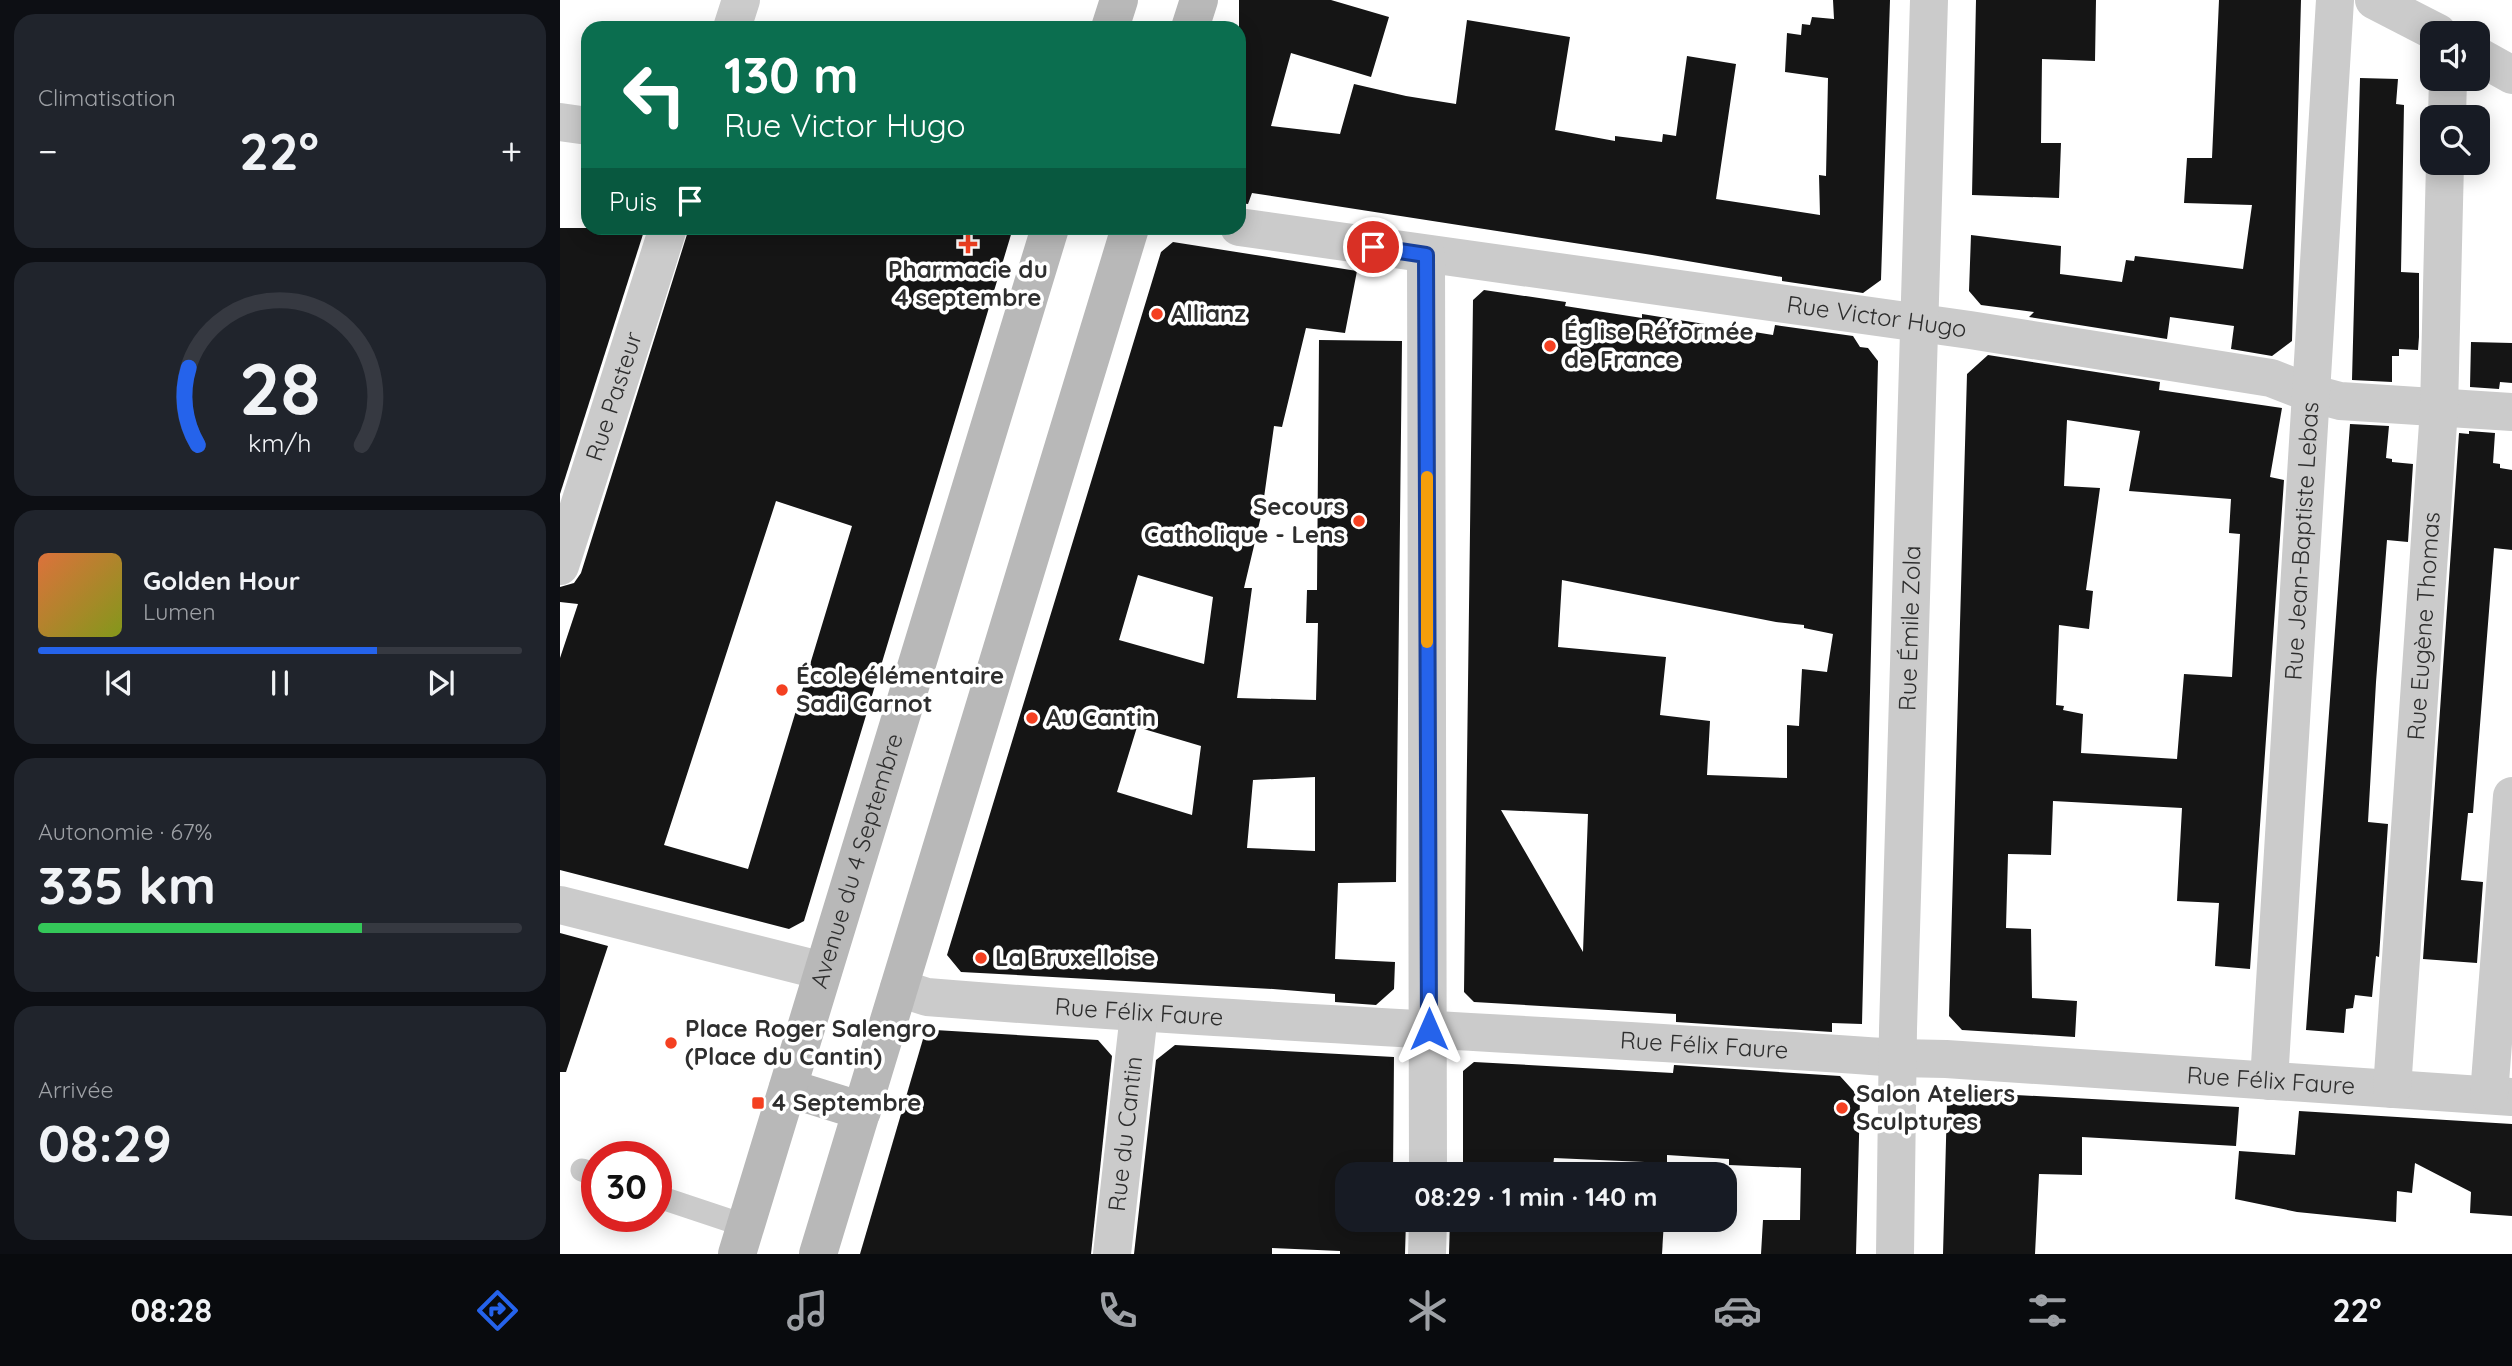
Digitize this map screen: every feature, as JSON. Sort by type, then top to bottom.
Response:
[{"type":"main road","points":[[1112,21],[1119,0]]},
{"type":"main road","points":[[1192,21],[1199,0]]},
{"type":"main road","name":"Avenue du 4 Septembre","points":[[741,1240],[1047,235]]},
{"type":"main road","points":[[818,1254],[1128,235]]},
{"type":"main road","points":[[788,1087],[862,1111]]},
{"type":"street","points":[[734,21],[741,0]]},
{"type":"street","name":"Rue Émile Zola","points":[[1895,1254],[1897,1058],[1929,0]]},
{"type":"street","name":"Rue Jean-Baptiste Lebas","points":[[2269,1081],[2335,0]]},
{"type":"street","points":[[2374,0],[2420,24]]},
{"type":"street","points":[[2490,62],[2512,75]]},
{"type":"street","points":[[560,122],[581,125]]},
{"type":"street","name":"Rue Eugène Thomas","points":[[2392,1089],[2439,409],[2445,175]]},
{"type":"street","name":"Rue Victor Hugo","points":[[1246,229],[1970,330],[2271,377],[2310,393],[2340,401],[2512,412]]},
{"type":"street","name":"Rue Pasteur","points":[[560,566],[666,235]]},
{"type":"street","points":[[1426,255],[1428,1162]]},
{"type":"street","points":[[2500,1096],[2512,796]]},
{"type":"street","points":[[560,905],[823,971]]},
{"type":"street","name":"Rue Félix Faure","points":[[899,988],[927,997],[1139,1014],[1946,1059],[2500,1096]]},
{"type":"street","name":"Rue du Cantin","points":[[1112,1254],[1139,1014]]},
{"type":"street","points":[[1427,1232],[1427,1254]]},
{"type":"lane","points":[[672,1204],[741,1240]]},
{"type":"building","points":[[1239,0],[1331,0],[1389,17],[1371,77],[1291,53],[1271,126],[1340,134],[1354,84],[1456,104],[1467,20],[1570,37],[1555,130],[1615,141],[1615,136],[1662,142],[1663,134],[1676,136],[1687,56],[1736,64],[1716,199],[1820,215],[1819,175],[1826,176],[1828,78],[1785,72],[1787,33],[1801,35],[1802,24],[1810,25],[1812,17],[1834,19],[1833,0],[1890,0],[1881,280],[1863,293],[1782,281],[1782,277],[1652,255],[1252,193],[1246,204],[1246,21],[1239,21]]},
{"type":"building","points":[[1976,0],[2096,0],[2095,61],[2042,59],[2041,143],[2061,143],[2059,198],[1972,195]]},
{"type":"building","points":[[2219,0],[2301,0],[2292,341],[2272,356],[2231,349],[2234,326],[2170,317],[2167,339],[2029,317],[2034,312],[1981,305],[1969,291],[1971,235],[2061,246],[2060,274],[2122,282],[2126,260],[2134,261],[2135,256],[2243,269],[2252,205],[2184,203],[2187,158],[2212,158]]},
{"type":"building","points":[[2360,78],[2398,79],[2396,104],[2404,105],[2401,272],[2419,273],[2419,337],[2418,350],[2399,349],[2399,356],[2392,356],[2392,382],[2352,380]]},
{"type":"building","points":[[560,228],[581,228],[581,235],[643,235],[560,494]]},
{"type":"building","points":[[687,235],[1011,235],[804,921],[789,929],[560,870],[560,658],[578,604],[560,602],[560,587],[574,583],[581,573]],"holes":[[[776,501],[852,526],[748,869],[664,845]]]},
{"type":"building","points":[[1173,242],[1357,271],[1345,333],[1306,328],[1282,427],[1274,426],[1262,512],[1244,588],[1252,588],[1237,698],[1316,700],[1318,623],[1306,623],[1307,590],[1317,590],[1319,340],[1402,341],[1396,882],[1338,883],[1335,959],[1395,962],[1394,989],[1376,1005],[1335,1002],[1335,994],[1273,989],[961,972],[947,955],[1161,252]],"holes":[[[1138,575],[1213,597],[1204,664],[1119,640]],[[1137,727],[1201,746],[1192,815],[1117,792]],[[1315,777],[1315,851],[1247,848],[1253,780]]]},
{"type":"building","points":[[1484,290],[1566,302],[1565,306],[1642,318],[1642,314],[1773,335],[1775,325],[1853,336],[1860,347],[1868,348],[1878,361],[1862,1024],[1832,1023],[1832,1032],[1676,1022],[1676,1014],[1474,1002],[1464,992],[1473,300]],"holes":[[[1562,580],[1776,622],[1804,625],[1804,628],[1833,634],[1827,672],[1802,669],[1799,726],[1787,725],[1787,778],[1707,775],[1710,721],[1660,715],[1666,657],[1558,647]],[[1501,810],[1588,814],[1583,952]]]},
{"type":"building","points":[[2471,342],[2512,343],[2512,383],[2500,382],[2499,389],[2470,387]]},
{"type":"building","points":[[1988,355],[2160,382],[2159,390],[2282,408],[2270,477],[2284,480],[2250,969],[2215,966],[2219,903],[2177,901],[2182,808],[2053,801],[2051,855],[2008,854],[2006,928],[2031,929],[2032,998],[2077,1001],[2075,1037],[1962,1030],[1949,1016],[1967,374]],"holes":[[[2067,420],[2140,431],[2129,491],[2231,499],[2229,533],[2240,534],[2232,677],[2184,674],[2177,759],[2081,753],[2083,714],[2063,710],[2064,706],[2056,705],[2059,625],[2089,629],[2093,591],[2086,590],[2100,488],[2064,486]]]},
{"type":"building","points":[[2350,424],[2389,426],[2386,458],[2392,459],[2392,462],[2413,464],[2408,542],[2387,540],[2376,682],[2368,822],[2388,824],[2379,957],[2376,956],[2372,997],[2355,995],[2353,1008],[2346,1009],[2344,1033],[2306,1030]]},
{"type":"building","points":[[2469,431],[2495,433],[2493,463],[2500,464],[2500,468],[2512,470],[2512,550],[2494,548],[2473,813],[2468,813],[2461,880],[2483,882],[2477,963],[2423,959],[2459,433],[2469,434]]},
{"type":"building","points":[[560,933],[608,946],[566,1072],[560,1072]]},
{"type":"building","points":[[935,1030],[1098,1040],[1112,1056],[1091,1254],[860,1254],[923,1039]]},
{"type":"building","points":[[1175,1045],[1394,1057],[1393,1162],[1335,1162],[1335,1232],[1406,1232],[1405,1254],[1340,1254],[1340,1251],[1272,1248],[1272,1254],[1134,1254],[1156,1060]]},
{"type":"building","points":[[1474,1062],[1673,1073],[1674,1065],[1840,1076],[1860,1098],[1856,1254],[1761,1254],[1763,1220],[1800,1220],[1801,1168],[1737,1165],[1737,1162],[1729,1162],[1729,1159],[1667,1155],[1667,1162],[1554,1158],[1554,1162],[1463,1162],[1463,1071]]},
{"type":"building","points":[[1960,1092],[2239,1107],[2236,1146],[2082,1137],[2082,1175],[2039,1174],[2035,1254],[1943,1254],[1947,1103]]},
{"type":"building","points":[[2299,1111],[2512,1124],[2512,1216],[2470,1213],[2471,1192],[2415,1163],[2412,1193],[2397,1191],[2396,1222],[2297,1212],[2235,1199],[2239,1151],[2295,1155]]},
{"type":"building","points":[[1450,1232],[1663,1232],[1662,1254],[1449,1254]]},
{"type":"slow traffic","points":[[1427,477],[1427,642]]},
{"type":"place","name":"Pharmacie du 4 septembre","points":[[968,244]]},
{"type":"place","name":"Allianz","points":[[1157,314]]},
{"type":"place","name":"Église Réformée de France","points":[[1550,346]]},
{"type":"place","name":"Secours Catholique - Lens","points":[[1359,521]]},
{"type":"place","name":"École élémentaire Sadi Carnot","points":[[782,690]]},
{"type":"place","name":"Au Cantin","points":[[1032,718]]},
{"type":"place","name":"La Bruxelloise","points":[[981,958]]},
{"type":"place","name":"Place Roger Salengro (Place du Cantin)","points":[[671,1043]]},
{"type":"place","name":"4 Septembre","points":[[758,1103]]},
{"type":"place","name":"Salon Ateliers Sculptures","points":[[1842,1108]]},
{"type":"route","points":[[1373,247],[1426,255],[1429,1029]]}]
